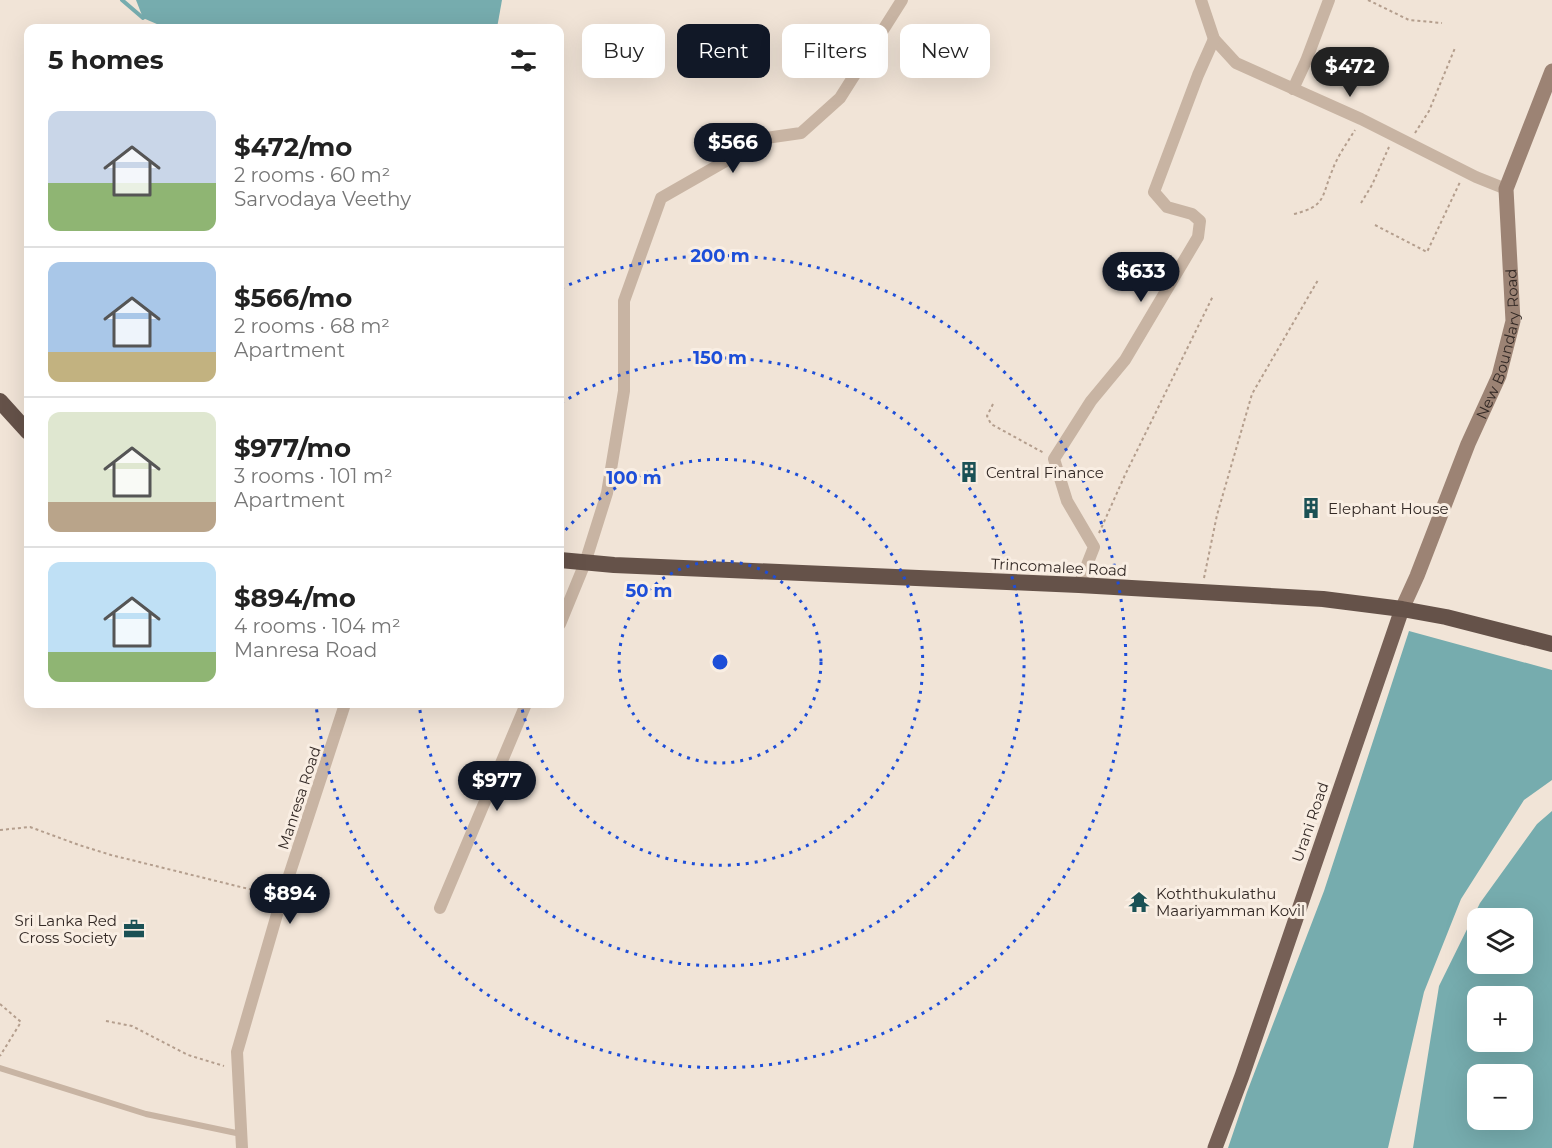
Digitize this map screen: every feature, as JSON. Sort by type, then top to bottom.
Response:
[{"type":"highway","points":[[0,401],[24,428]]},
{"type":"highway","name":"Trincomalee Road","points":[[564,560],[1313,598],[1446,617],[1552,644]]},
{"type":"main road","name":"New Boundary Road","points":[[1402,609],[1468,444],[1499,376],[1513,321],[1506,189],[1552,71]]},
{"type":"main road","name":"Urani Road","points":[[1215,1148],[1242,1076],[1402,609]]},
{"type":"street","points":[[564,614],[585,563],[607,493],[624,391],[624,301],[662,198],[766,138],[801,133],[840,98],[902,0]]},
{"type":"street","points":[[1201,0],[1214,39],[1236,63],[1361,119],[1506,189]]},
{"type":"street","points":[[1293,88],[1306,61],[1329,0]]},
{"type":"street","points":[[1079,585],[1094,547],[1067,501],[1054,459],[1091,401],[1125,360],[1198,237],[1200,221],[1192,214],[1167,207],[1154,192],[1214,39]]},
{"type":"street","name":"Manresa Road","points":[[242,1148],[237,1052],[282,897],[344,708]]},
{"type":"street","points":[[440,908],[524,708]]},
{"type":"lane","points":[[0,1068],[146,1113],[242,1134]]},
{"type":"path","points":[[1368,0],[1409,20],[1442,23]]},
{"type":"path","points":[[1408,143],[1429,111],[1455,48]]},
{"type":"path","points":[[1294,214],[1311,210],[1323,197],[1332,170],[1361,119]]},
{"type":"path","points":[[1361,203],[1372,185],[1394,136]]},
{"type":"path","points":[[1375,225],[1427,252],[1465,171]]},
{"type":"path","points":[[1201,593],[1217,515],[1252,394],[1318,279]]},
{"type":"path","points":[[1094,547],[1125,475],[1213,296]]},
{"type":"path","points":[[993,404],[987,416],[991,424],[1054,459]]},
{"type":"path","points":[[0,830],[30,827],[111,855],[282,897]]},
{"type":"path","points":[[0,1004],[21,1022],[0,1056]]},
{"type":"path","points":[[106,1021],[132,1026],[188,1055],[238,1070]]},
{"type":"water","points":[[136,0],[502,0],[498,24],[157,24],[143,18]]},
{"type":"water","points":[[1409,631],[1552,670],[1552,780],[1524,800],[1461,899],[1424,992],[1388,1148],[1228,1148],[1324,891]]},
{"type":"water","points":[[1552,811],[1552,1148],[1413,1148],[1439,986],[1467,929],[1467,974],[1533,974],[1533,908],[1478,908],[1537,824]]},
{"type":"waterway","points":[[122,0],[143,18]]},
{"type":"place","name":"Central Finance","points":[[969,472]]},
{"type":"place","name":"Elephant House","points":[[1311,508]]},
{"type":"place","name":"Koththukulathu Maariyamman Kovil","points":[[1139,902]]},
{"type":"place","name":"Sri Lanka Red Cross Society","points":[[134,929]]}]
